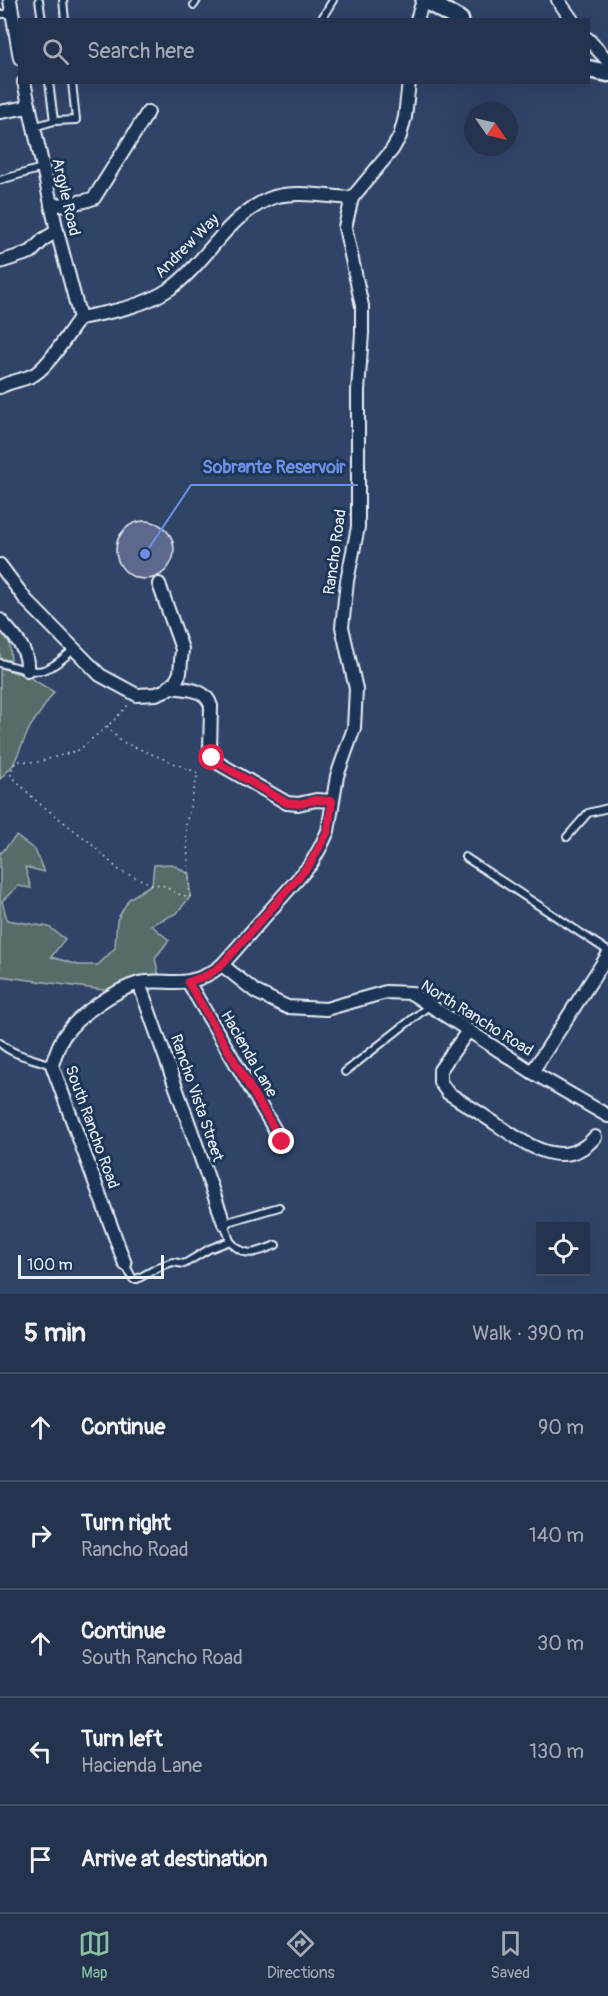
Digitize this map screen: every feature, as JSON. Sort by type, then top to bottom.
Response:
[{"type":"main road","points":[[424,0],[456,18]]},
{"type":"main road","points":[[590,69],[608,73]]},
{"type":"street","points":[[10,0],[6,14],[18,52]]},
{"type":"street","points":[[418,18],[424,0]]},
{"type":"street","points":[[558,0],[571,18]]},
{"type":"street","points":[[590,41],[608,61]]},
{"type":"street","name":"Argyle Road","points":[[24,84],[32,127],[80,318]]},
{"type":"street","name":"Rancho Road","points":[[222,965],[310,864],[328,831],[337,776],[354,728],[356,689],[342,627],[347,581],[358,527],[358,391],[362,306],[345,227],[352,198],[392,150],[400,136],[409,84]]},
{"type":"street","points":[[0,112],[28,107]]},
{"type":"street","points":[[51,206],[94,198],[148,112]]},
{"type":"street","name":"Andrew Way","points":[[80,318],[132,307],[152,300],[180,280],[229,227],[252,209],[274,197],[306,195],[352,198]]},
{"type":"street","points":[[0,262],[31,252],[44,239],[57,231]]},
{"type":"street","points":[[0,387],[9,382],[33,376],[45,365],[80,318]]},
{"type":"street","points":[[0,565],[26,600],[100,675],[137,695],[156,694],[170,687],[180,673],[182,649],[159,584]]},
{"type":"street","points":[[0,620],[26,652],[27,670]]},
{"type":"street","points":[[170,687],[201,692],[209,699],[211,706],[210,751],[212,758],[218,763],[287,803],[332,801]]},
{"type":"street","points":[[532,1072],[608,955]]},
{"type":"street","name":"South Rancho Road","points":[[125,1264],[52,1065],[57,1048],[82,1017],[118,992],[139,983],[160,980],[188,982],[208,975],[222,965]]},
{"type":"street","name":"North Rancho Road","points":[[222,965],[256,992],[287,1007],[326,1009],[386,992],[411,993],[532,1072],[608,1116]]},
{"type":"street","name":"Hacienda Lane","points":[[188,982],[282,1142]]},
{"type":"street","name":"Rancho Vista Street","points":[[139,983],[224,1223]]},
{"type":"street","points":[[468,1031],[440,1070],[440,1082],[448,1093],[530,1146],[551,1154],[574,1154],[589,1145],[595,1137]]},
{"type":"lane","points":[[39,0],[42,18]]},
{"type":"lane","points":[[63,0],[65,18]]},
{"type":"lane","points":[[322,18],[333,0]]},
{"type":"lane","points":[[49,84],[54,120]]},
{"type":"lane","points":[[32,127],[54,120],[76,120],[72,84]]},
{"type":"lane","points":[[0,180],[42,168]]},
{"type":"lane","points":[[0,663],[36,672],[50,669],[74,650]]},
{"type":"lane","points":[[567,837],[588,813],[608,808]]},
{"type":"lane","points":[[465,857],[608,951]]},
{"type":"lane","points":[[345,1072],[431,1005]]},
{"type":"lane","points":[[0,1043],[10,1052],[52,1065]]},
{"type":"lane","points":[[276,1245],[259,1252],[239,1251],[230,1241],[224,1223],[279,1207]]},
{"type":"lane","points":[[125,1264],[134,1279],[137,1279],[173,1262],[184,1264],[209,1249],[230,1241]]},
{"type":"path","points":[[107,726],[120,741],[198,773],[186,824],[190,897],[120,871],[87,840],[35,800],[11,775],[13,765],[19,761],[38,762],[79,750],[107,726],[137,695]]},
{"type":"green space","points":[[0,627],[9,638],[11,661],[0,658]]},
{"type":"green space","points":[[0,668],[27,676],[54,692],[30,727],[13,765],[0,779]]},
{"type":"green space","points":[[16,836],[35,850],[44,872],[25,867],[31,888],[18,886],[2,901],[7,920],[49,927],[65,939],[51,957],[78,965],[98,965],[115,948],[117,920],[129,899],[152,884],[154,865],[172,864],[189,874],[190,897],[177,913],[151,925],[169,940],[155,958],[160,980],[118,992],[0,976],[0,852]]},
{"type":"building","points":[[145,521],[156,523],[166,529],[172,539],[174,550],[172,561],[166,571],[156,577],[145,579],[134,577],[124,571],[118,561],[116,550],[118,539],[124,529],[134,523]]},
{"type":"place","name":"Sobrante Reservoir","points":[[145,554]]},
{"type":"route","points":[[212,758],[287,803],[332,801],[328,831],[310,864],[222,965],[208,975],[188,982],[282,1142]]}]
